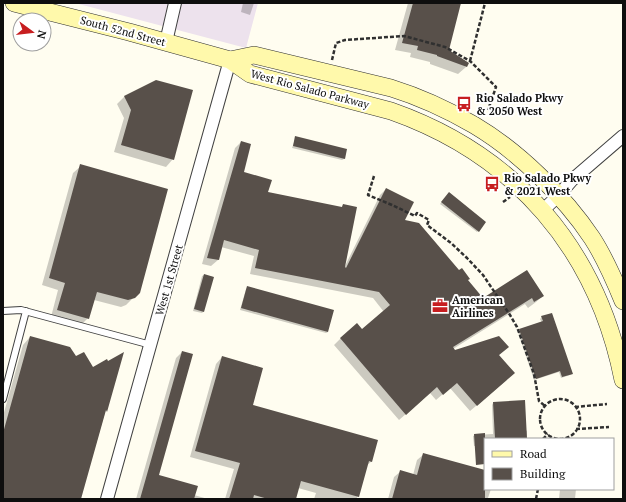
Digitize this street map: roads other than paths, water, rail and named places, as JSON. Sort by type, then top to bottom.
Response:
[{"type":"main road","name":"South 52nd Street","points":[[14,3],[129,32],[230,60]]},
{"type":"main road","name":"West Rio Salado Parkway","points":[[230,60],[254,55],[391,88],[413,95],[454,114],[484,131],[517,156],[558,196],[592,238],[612,274],[623,301]]},
{"type":"main road","name":"West Rio Salado Parkway","points":[[230,60],[250,74],[391,111],[424,124],[466,146],[487,160],[520,188],[542,211],[579,261],[600,302],[611,332],[623,380]]},
{"type":"street","points":[[166,42],[175,3]]},
{"type":"street","name":"West 1st Street","points":[[107,499],[230,60]]},
{"type":"street","points":[[542,211],[572,180],[623,136]]},
{"type":"lane","points":[[3,310],[26,311],[151,345]]},
{"type":"lane","points":[[3,399],[26,311]]},
{"type":"place","name":"Rio Salado Pkwy & 2050 West","points":[[464,104]]},
{"type":"place","name":"Rio Salado Pkwy & 2021 West","points":[[492,184]]},
{"type":"place","name":"American Airlines","points":[[440,306]]}]
